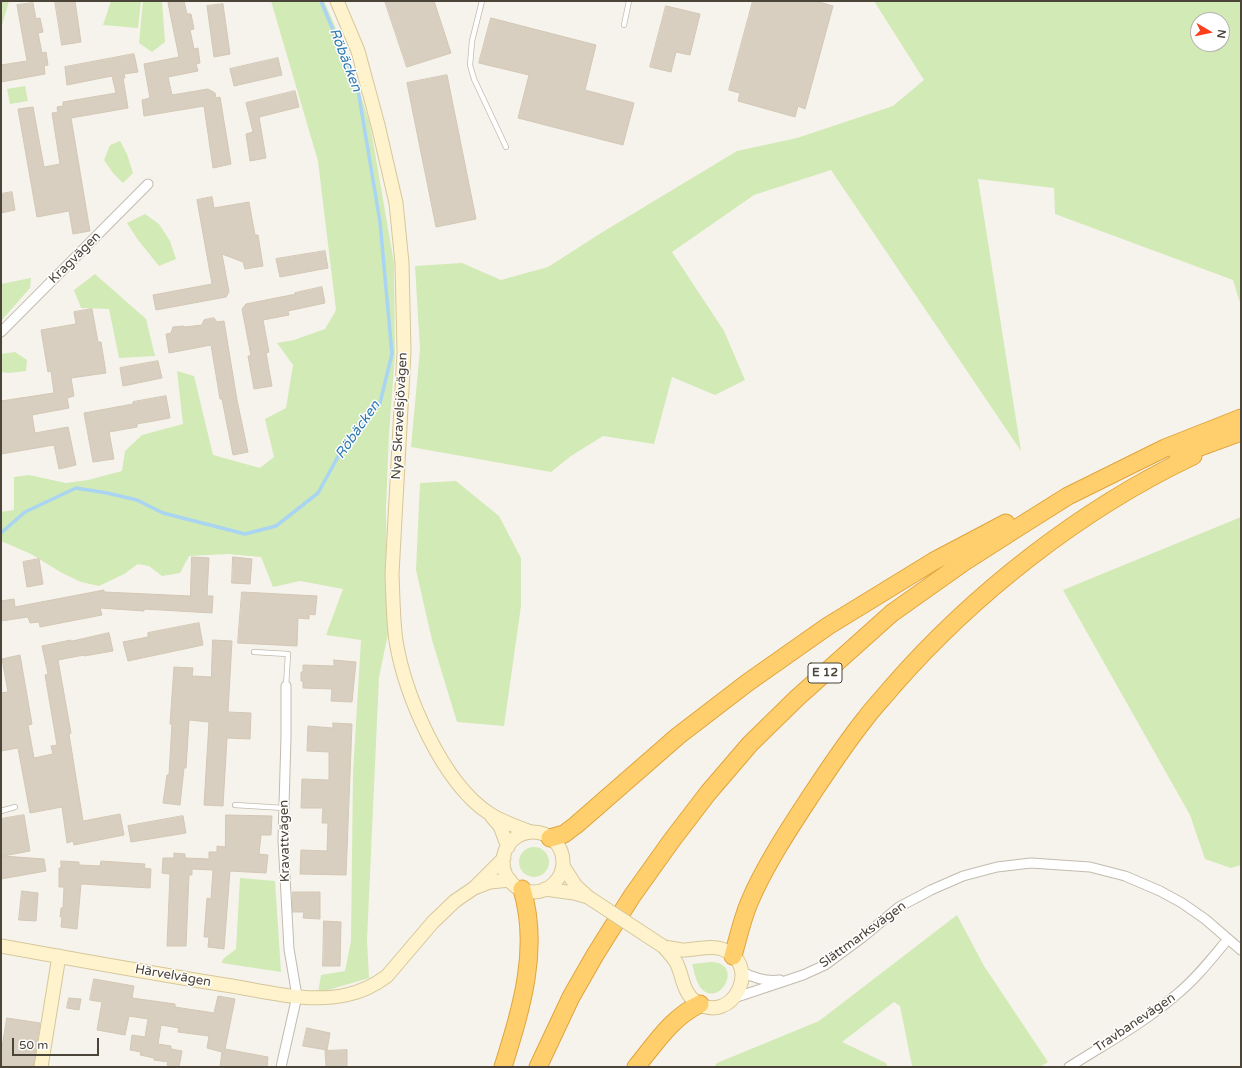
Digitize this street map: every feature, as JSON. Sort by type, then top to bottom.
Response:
[{"type":"highway","name":"E 12","points":[[538,1067],[571,997],[632,896],[708,793],[750,744],[797,698],[892,613],[964,562],[1068,496],[1165,448],[1241,418]]},
{"type":"highway","name":"E 12","points":[[548,1067],[580,1001],[638,903],[715,801],[759,751],[808,701],[897,622],[968,570],[1116,481],[1168,458],[1241,433]]},
{"type":"highway","points":[[733,956],[742,920],[750,900],[765,870],[798,815],[830,766],[865,718],[913,663],[954,622],[1007,575],[1066,530],[1121,495],[1177,464],[1241,433]]},
{"type":"highway","points":[[550,838],[564,834],[576,825],[678,736],[747,683],[828,626],[934,561],[1011,520],[1068,496]]},
{"type":"highway","points":[[503,1067],[523,998],[528,970],[529,946],[526,904],[516,885]]},
{"type":"highway","points":[[636,1067],[670,1025],[687,1010],[700,1004]]},
{"type":"main road","name":"Nya Skravelsjövägen","points":[[337,1],[358,51],[378,125],[396,203],[402,264],[404,352],[392,574],[396,641],[412,696],[423,726],[454,779],[470,798],[489,813],[508,824],[531,832]]},
{"type":"main road","name":"Nya Skravelsjövägen","points":[[489,813],[500,826],[506,852]]},
{"type":"main road","points":[[531,832],[541,833],[557,844],[562,852],[563,866],[558,878],[553,885],[546,889],[531,892],[516,885],[490,882],[474,888],[518,837],[531,832]]},
{"type":"main road","points":[[506,852],[505,870],[516,885]]},
{"type":"main road","points":[[563,866],[576,886],[588,898],[664,947],[677,964],[687,993],[691,998],[708,1007],[719,1006],[730,1002],[740,989],[742,972],[733,956],[728,952],[716,948],[682,950],[664,947]]},
{"type":"main road","name":"Härvelvägen","points":[[1,946],[297,996],[322,997],[346,995],[368,988],[383,979],[432,922],[455,900],[474,888]]},
{"type":"main road","points":[[546,889],[568,892],[588,898]]},
{"type":"main road","points":[[41,1067],[59,956]]},
{"type":"street","name":"Kragvägen","points":[[1,332],[148,184]]},
{"type":"street","name":"Kravattvägen","points":[[286,686],[283,840],[289,949],[297,996]]},
{"type":"street","name":"Slättmarksvägen","points":[[734,998],[803,975],[825,965],[863,937],[899,907],[931,890],[963,876],[997,867],[1031,863],[1090,867],[1125,876],[1160,891],[1182,903],[1205,919],[1241,950]]},
{"type":"street","name":"Travbanevägen","points":[[1069,1067],[1152,1014],[1177,995],[1202,970],[1228,939]]},
{"type":"street","name":"Slättmarksvägen","points":[[742,972],[752,977],[764,980],[776,981],[791,979]]},
{"type":"street","points":[[281,1067],[297,996]]},
{"type":"lane","points":[[482,1],[472,41],[470,65],[474,79],[506,147]]},
{"type":"lane","points":[[624,25],[629,1]]},
{"type":"lane","points":[[254,652],[288,654],[286,686]]},
{"type":"lane","points":[[235,805],[284,808]]},
{"type":"lane","points":[[1,811],[15,807]]},
{"type":"green space","points":[[1,1],[9,1],[1,29]]},
{"type":"green space","points":[[111,1],[141,1],[138,28],[103,25]]},
{"type":"green space","points":[[143,1],[162,1],[165,42],[152,52],[139,43]]},
{"type":"green space","points":[[271,1],[324,1],[348,56],[370,124],[394,263],[395,355],[389,434],[386,507],[388,634],[379,677],[367,940],[369,978],[318,993],[321,975],[345,971],[351,941],[353,773],[361,640],[326,635],[343,589],[300,581],[273,587],[261,557],[228,554],[189,556],[180,573],[162,576],[149,566],[138,564],[124,574],[99,586],[81,582],[62,573],[31,554],[1,541],[1,512],[14,510],[14,477],[29,475],[66,483],[88,480],[122,471],[125,451],[142,435],[183,424],[177,371],[194,376],[213,455],[260,468],[274,457],[265,419],[286,408],[293,365],[277,343],[294,340],[325,329],[336,310],[318,161]]},
{"type":"green space","points":[[874,1],[1241,1],[1241,306],[1233,280],[1055,214],[1054,188],[978,179],[1021,451],[831,170],[754,195],[672,252],[724,331],[745,380],[715,395],[672,377],[654,444],[603,436],[571,456],[551,472],[411,447],[420,349],[415,266],[462,263],[501,280],[548,267],[601,233],[737,151],[797,138],[893,106],[924,80]]},
{"type":"green space","points":[[25,86],[28,101],[10,104],[7,89]]},
{"type":"green space","points":[[120,141],[127,154],[133,173],[123,183],[113,173],[104,160],[110,145]]},
{"type":"green space","points":[[145,214],[159,224],[170,241],[176,259],[159,266],[138,240],[127,223]]},
{"type":"green space","points":[[95,274],[146,319],[155,356],[119,358],[109,309],[81,308],[74,290]]},
{"type":"green space","points":[[31,278],[30,288],[1,321],[1,284]]},
{"type":"green space","points":[[15,352],[27,360],[26,371],[9,373],[1,372],[1,354]]},
{"type":"green space","points":[[456,481],[499,516],[521,558],[521,606],[504,726],[457,722],[432,640],[416,570],[420,483]]},
{"type":"green space","points":[[1241,517],[1241,865],[1231,868],[1205,859],[1190,815],[1063,590]]},
{"type":"green space","points":[[534,847],[545,851],[549,862],[545,873],[534,877],[523,873],[519,862],[523,851]]},
{"type":"green space","points":[[240,878],[275,881],[281,972],[222,963],[223,959],[236,949]]},
{"type":"green space","points":[[957,915],[984,966],[1048,1062],[1040,1067],[913,1067],[900,1006],[894,1002],[842,1042],[886,1063],[888,1067],[714,1067],[717,1063],[819,1021]]},
{"type":"green space","points":[[710,962],[721,964],[726,969],[728,976],[726,984],[721,990],[715,993],[707,993],[700,987],[692,964]]},
{"type":"building","points":[[55,1],[75,1],[81,42],[62,45]]},
{"type":"building","points":[[184,1],[187,14],[191,14],[194,29],[190,30],[194,49],[198,48],[200,63],[196,64],[198,71],[168,77],[172,95],[208,89],[215,93],[216,98],[220,97],[231,164],[213,168],[204,106],[144,116],[142,100],[150,98],[144,64],[179,57],[168,3]]},
{"type":"building","points":[[385,1],[434,1],[451,53],[407,67]]},
{"type":"building","points":[[753,1],[816,1],[833,6],[805,109],[798,106],[795,117],[738,101],[740,93],[729,90]]},
{"type":"building","points":[[33,3],[36,19],[40,18],[43,32],[38,33],[42,53],[46,52],[48,65],[44,66],[45,74],[1,82],[1,65],[27,61],[17,5]]},
{"type":"building","points":[[223,4],[230,54],[214,57],[207,6]]},
{"type":"building","points":[[666,6],[700,14],[690,55],[676,52],[671,72],[650,67]]},
{"type":"building","points":[[491,18],[596,45],[585,90],[634,103],[623,145],[518,118],[529,75],[479,63]]},
{"type":"building","points":[[134,54],[138,72],[124,74],[125,78],[123,78],[128,108],[71,118],[90,231],[73,234],[69,211],[37,217],[18,109],[33,107],[44,167],[60,164],[52,113],[58,112],[57,107],[63,106],[63,102],[116,93],[112,76],[67,85],[65,67]]},
{"type":"building","points":[[278,58],[282,75],[234,86],[230,69]]},
{"type":"building","points":[[447,75],[476,219],[436,227],[407,83]]},
{"type":"building","points":[[295,91],[299,107],[259,117],[266,158],[250,161],[246,134],[253,132],[246,103]]},
{"type":"building","points":[[12,192],[15,210],[1,213],[1,194]]},
{"type":"building","points":[[212,197],[214,208],[249,202],[255,235],[258,235],[263,266],[245,269],[243,262],[222,254],[229,292],[226,297],[156,310],[153,295],[212,284],[197,200]]},
{"type":"building","points":[[325,251],[328,268],[280,277],[276,259]]},
{"type":"building","points":[[322,287],[325,303],[288,311],[289,315],[263,320],[269,352],[266,353],[272,386],[254,389],[248,356],[251,356],[242,309],[246,304]]},
{"type":"building","points":[[92,309],[98,342],[101,342],[106,373],[71,378],[74,396],[67,398],[69,408],[32,415],[35,433],[68,427],[76,465],[59,469],[54,445],[1,454],[1,401],[54,393],[51,371],[48,372],[41,330],[76,324],[74,312]]},
{"type":"building","points":[[214,318],[217,322],[224,321],[237,400],[248,452],[233,455],[222,399],[220,399],[211,345],[169,353],[166,334],[171,333],[173,327],[202,325],[204,320]]},
{"type":"building","points":[[158,361],[162,378],[123,386],[120,368]]},
{"type":"building","points":[[166,396],[170,418],[137,424],[137,427],[109,432],[114,459],[93,462],[84,413]]},
{"type":"building","points":[[192,557],[209,558],[207,596],[213,596],[212,613],[100,608],[102,615],[40,627],[39,622],[30,623],[28,617],[1,621],[1,601],[14,599],[15,607],[104,590],[104,592],[190,596]]},
{"type":"building","points":[[233,557],[252,559],[250,584],[232,583]]},
{"type":"building","points":[[39,559],[43,584],[27,587],[23,562]]},
{"type":"building","points":[[242,592],[317,596],[315,615],[309,614],[309,619],[298,618],[297,646],[238,643]]},
{"type":"building","points":[[199,623],[203,645],[128,661],[123,642],[148,637],[148,633]]},
{"type":"building","points":[[109,633],[113,651],[58,660],[71,733],[69,734],[83,821],[120,814],[124,835],[74,845],[73,841],[67,843],[62,807],[30,813],[18,748],[1,751],[1,693],[8,692],[2,659],[20,655],[32,724],[28,725],[34,758],[53,754],[51,746],[57,745],[45,675],[48,674],[42,646]]},
{"type":"building","points":[[213,640],[232,641],[228,712],[251,713],[250,739],[227,738],[223,806],[204,805],[209,722],[189,720],[186,768],[184,768],[180,805],[163,803],[167,775],[169,775],[172,724],[170,724],[174,667],[193,668],[192,676],[211,677]]},
{"type":"building","points":[[334,660],[356,662],[352,702],[331,701],[332,689],[303,688],[301,672],[303,672],[303,665],[334,666]]},
{"type":"building","points":[[333,723],[352,724],[346,875],[300,874],[301,850],[327,851],[328,823],[322,823],[323,808],[301,808],[302,779],[329,780],[329,752],[307,751],[308,726],[333,728]]},
{"type":"building","points":[[24,815],[30,851],[3,856],[44,859],[46,871],[1,879],[1,819]]},
{"type":"building","points":[[226,815],[272,816],[271,835],[261,835],[259,854],[268,855],[266,873],[230,871],[224,949],[208,947],[209,937],[204,937],[207,898],[211,899],[213,870],[192,869],[192,875],[189,875],[186,946],[167,946],[170,874],[162,873],[163,858],[174,858],[174,853],[185,854],[185,858],[209,859],[209,852],[217,852],[217,846],[225,847]]},
{"type":"building","points":[[183,816],[186,833],[131,842],[128,826]]},
{"type":"building","points":[[61,861],[79,862],[79,865],[100,866],[101,861],[145,864],[144,868],[151,869],[150,888],[81,884],[77,929],[61,927],[62,917],[60,917],[61,908],[63,908],[64,887],[59,887],[59,868],[61,868]]},
{"type":"building","points":[[22,891],[38,893],[36,921],[19,920]]},
{"type":"building","points":[[293,892],[320,892],[320,919],[303,918],[304,912],[293,912]]},
{"type":"building","points":[[324,921],[341,922],[340,966],[323,966]]},
{"type":"building","points":[[94,979],[134,986],[132,998],[175,1004],[175,1007],[214,1013],[218,996],[235,999],[225,1049],[268,1057],[267,1067],[220,1067],[222,1052],[207,1048],[209,1036],[178,1032],[179,1028],[161,1025],[158,1044],[171,1046],[171,1049],[182,1051],[179,1067],[167,1065],[168,1062],[154,1060],[154,1058],[140,1055],[141,1052],[130,1050],[132,1035],[145,1037],[148,1019],[129,1016],[125,1035],[97,1030],[102,1002],[90,1000]]},
{"type":"building","points":[[69,998],[81,999],[79,1010],[67,1008]]},
{"type":"building","points":[[7,1018],[40,1023],[33,1067],[1,1067],[1,1054]]},
{"type":"building","points":[[307,1028],[330,1033],[327,1050],[303,1046]]},
{"type":"building","points":[[347,1050],[347,1067],[326,1067],[325,1051]]},
{"type":"waterway","name":"Röbäcken","points":[[1,533],[25,512],[76,488],[137,500],[163,513],[245,534],[276,526],[318,493],[346,442],[380,403],[392,354],[380,222],[358,90],[321,1]]}]
